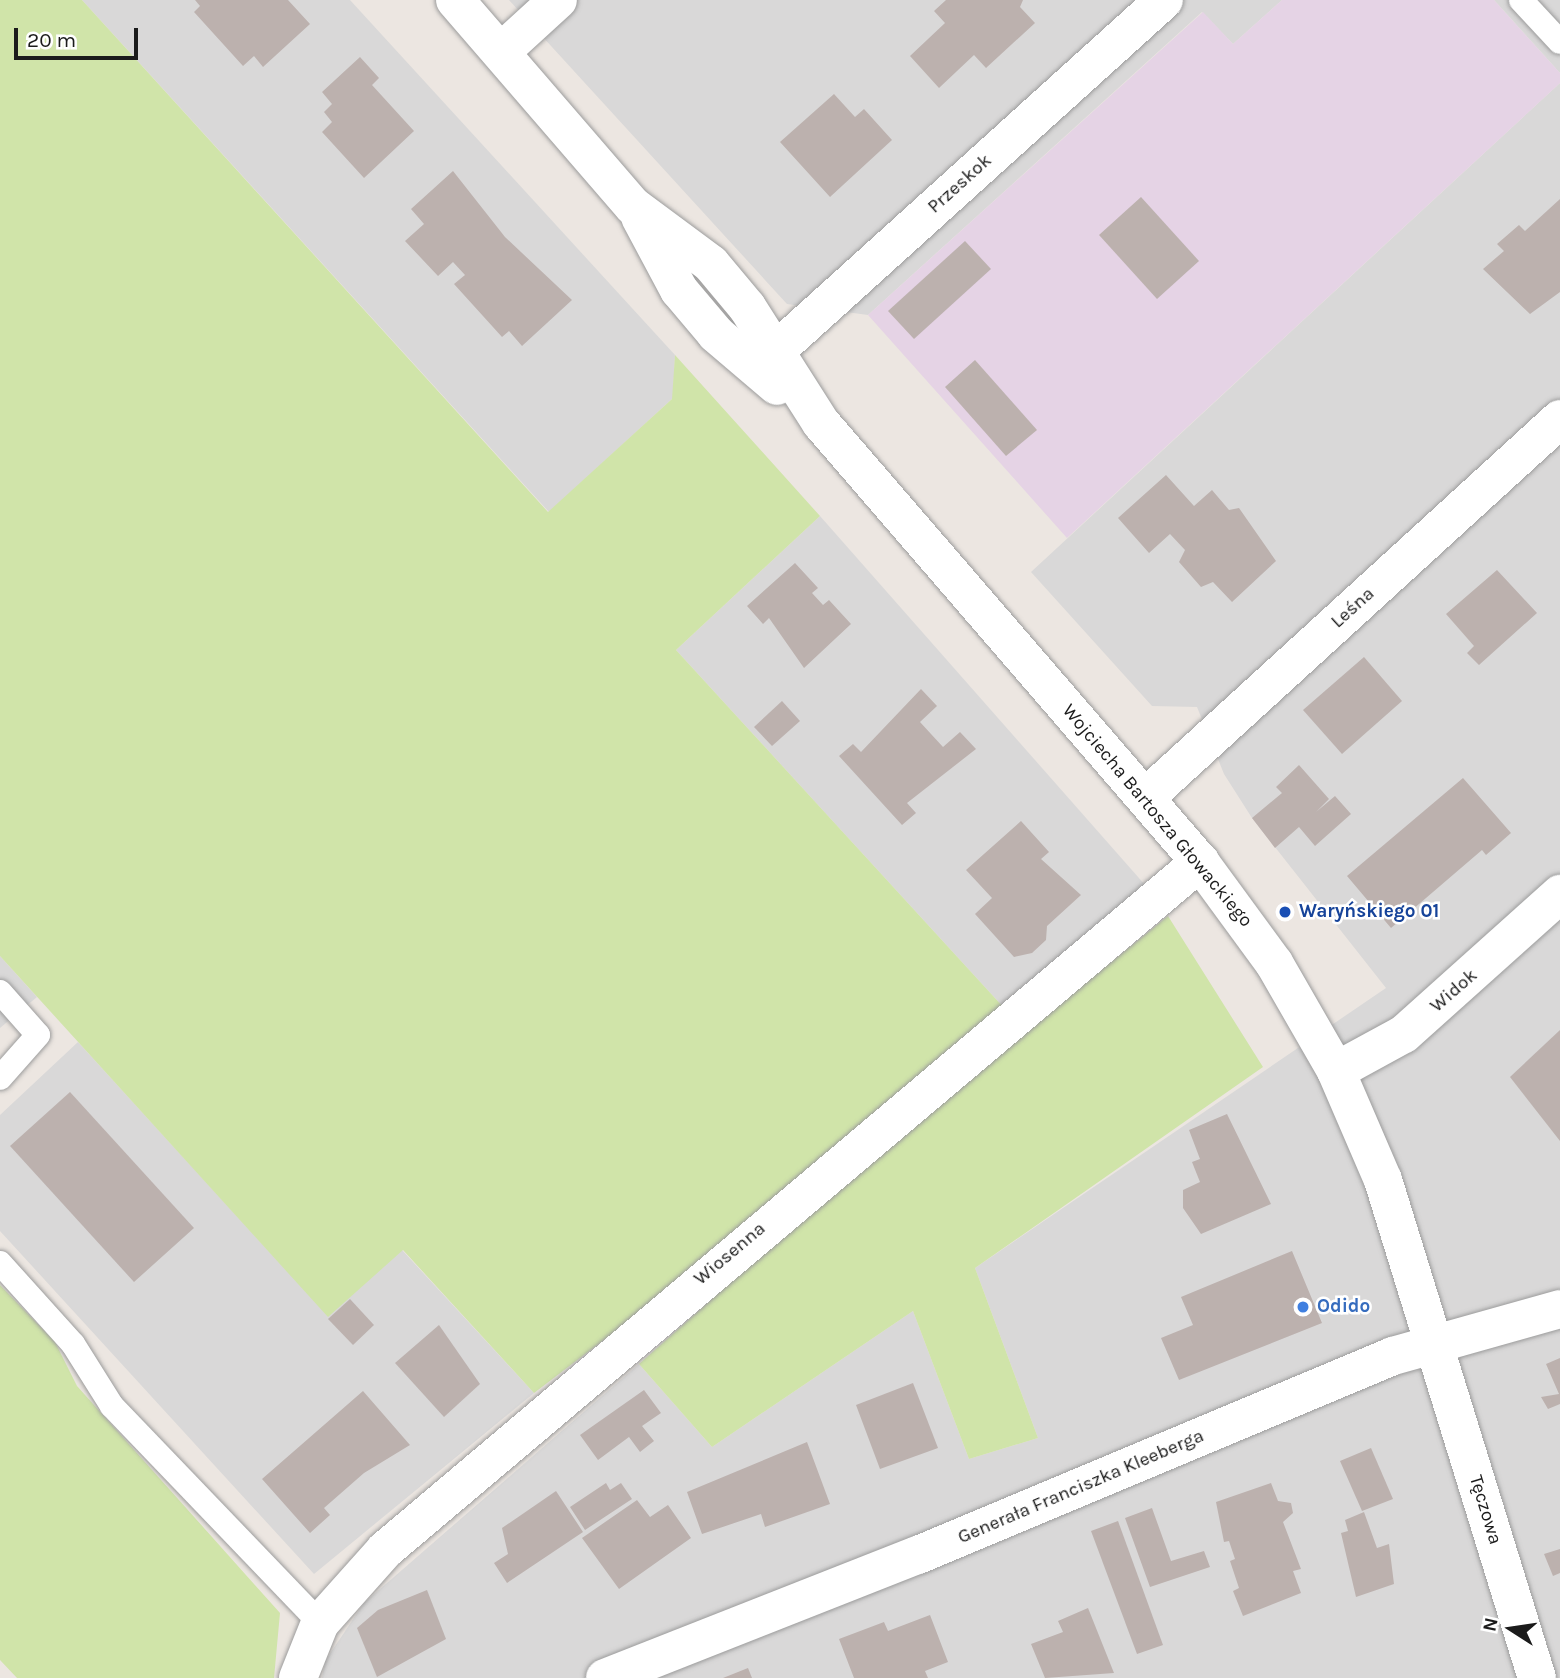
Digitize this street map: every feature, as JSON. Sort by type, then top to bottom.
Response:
[{"type":"street","name":"Wojciecha Bartosza Głowackiego","points":[[456,0],[634,206],[711,264],[766,360],[1200,862],[1274,963],[1336,1071],[1383,1180],[1432,1343]]},
{"type":"street","points":[[501,52],[558,0]]},
{"type":"street","name":"Przeskok","points":[[766,360],[1159,1]]},
{"type":"street","name":"Leśna","points":[[1145,798],[1560,419]]},
{"type":"street","name":"Wiosenna","points":[[298,1678],[320,1623],[385,1550],[536,1419],[1200,862]]},
{"type":"street","name":"Widok","points":[[1336,1071],[1404,1034],[1560,894]]},
{"type":"street","name":"Generała Franciszka Kleeberga","points":[[605,1678],[1432,1343],[1560,1309]]},
{"type":"street","name":"Tęczowa","points":[[1432,1343],[1537,1678]]},
{"type":"lane","points":[[1521,0],[1560,42]]},
{"type":"lane","points":[[0,992],[38,1035],[0,1078]]},
{"type":"lane","points":[[0,1262],[73,1344],[112,1406],[320,1623]]},
{"type":"shaded area","points":[[82,0],[350,0],[675,355],[673,398],[549,512]]},
{"type":"shaded area","points":[[509,0],[1282,0],[1233,44],[1202,12],[868,315],[787,304]]},
{"type":"shaded area","points":[[1282,0],[1494,0],[1560,73],[1560,83],[1067,538],[868,315],[1203,12],[1233,44]]},
{"type":"shaded area","points":[[1494,0],[1560,0],[1560,73]]},
{"type":"shaded area","points":[[1560,83],[1560,1678],[322,1678],[325,1661],[364,1603],[639,1364],[712,1447],[913,1311],[969,1459],[1038,1438],[975,1268],[1386,988],[1252,818],[1224,774],[1197,707],[1152,706],[1031,572]]},
{"type":"shaded area","points":[[820,516],[1146,886],[1005,1009],[676,650]]},
{"type":"shaded area","points":[[0,956],[37,997],[0,1028]]},
{"type":"shaded area","points":[[78,1042],[328,1316],[402,1250],[534,1393],[314,1574],[0,1231],[0,1115]]},
{"type":"green space","points":[[0,0],[82,0],[548,512],[672,399],[675,355],[820,516],[676,650],[1005,1009],[693,1272],[534,1393],[403,1250],[328,1317],[0,956]]},
{"type":"green space","points":[[1168,916],[1263,1067],[975,1268],[1038,1438],[969,1459],[913,1311],[712,1447],[639,1364],[874,1155]]},
{"type":"green space","points":[[0,1285],[55,1342],[77,1386],[280,1613],[274,1678],[17,1678],[0,1660]]},
{"type":"building","points":[[195,0],[288,0],[310,24],[263,67],[254,56],[243,66],[194,12],[200,6]]},
{"type":"building","points":[[946,0],[1023,0],[1020,7],[1035,23],[986,68],[974,55],[939,88],[910,56],[945,23],[934,11]]},
{"type":"building","points":[[360,57],[379,78],[372,85],[414,131],[364,178],[322,132],[332,122],[324,112],[332,104],[322,92]]},
{"type":"building","points":[[834,94],[855,117],[864,109],[892,140],[830,197],[780,142]]},
{"type":"building","points":[[453,171],[505,237],[572,300],[522,346],[509,331],[502,337],[454,284],[465,275],[453,262],[438,276],[405,241],[424,224],[411,209]]},
{"type":"building","points":[[1141,197],[1199,261],[1157,299],[1099,235]]},
{"type":"building","points":[[1560,199],[1560,292],[1530,314],[1483,269],[1504,251],[1497,244],[1519,225],[1525,231]]},
{"type":"building","points":[[965,241],[991,269],[914,339],[888,311]]},
{"type":"building","points":[[975,360],[1037,430],[1006,456],[945,387]]},
{"type":"building","points":[[1166,475],[1194,506],[1212,490],[1229,510],[1239,508],[1276,561],[1232,602],[1213,582],[1201,587],[1179,562],[1185,550],[1170,534],[1149,553],[1118,518]]},
{"type":"building","points":[[795,563],[818,588],[812,593],[823,605],[829,600],[851,624],[804,668],[769,618],[763,624],[747,606]]},
{"type":"building","points":[[1497,570],[1537,613],[1479,665],[1467,653],[1474,646],[1446,614]]},
{"type":"building","points":[[1364,657],[1402,701],[1342,754],[1303,710]]},
{"type":"building","points":[[921,689],[937,706],[920,722],[943,747],[960,732],[976,749],[907,803],[916,813],[902,825],[839,756],[853,744],[861,752]]},
{"type":"building","points":[[782,701],[800,721],[772,746],[754,727]]},
{"type":"building","points":[[1299,765],[1329,799],[1316,812],[1335,796],[1351,814],[1315,846],[1299,827],[1275,848],[1252,818],[1282,793],[1276,787]]},
{"type":"building","points":[[1463,778],[1511,833],[1486,855],[1482,850],[1391,928],[1347,876]]},
{"type":"building","points":[[1021,821],[1049,852],[1041,859],[1081,895],[1047,926],[1046,940],[1032,953],[1014,957],[975,914],[992,898],[966,870]]},
{"type":"building","points":[[1560,1030],[1560,1141],[1510,1077]]},
{"type":"building","points":[[70,1092],[194,1228],[134,1282],[10,1146]]},
{"type":"building","points":[[1227,1114],[1271,1204],[1201,1234],[1183,1208],[1183,1190],[1200,1182],[1192,1162],[1200,1159],[1189,1130]]},
{"type":"building","points":[[1292,1251],[1322,1323],[1179,1380],[1161,1338],[1193,1325],[1181,1297]]},
{"type":"building","points":[[350,1299],[374,1325],[353,1345],[328,1319]]},
{"type":"building","points":[[439,1325],[480,1384],[444,1417],[395,1363]]},
{"type":"building","points":[[1560,1358],[1560,1404],[1548,1409],[1541,1397],[1559,1394],[1546,1364]]},
{"type":"building","points":[[913,1383],[938,1448],[880,1469],[856,1405]]},
{"type":"building","points":[[644,1390],[661,1413],[642,1426],[654,1441],[640,1452],[629,1437],[598,1460],[580,1435]]},
{"type":"building","points":[[363,1391],[410,1445],[364,1473],[324,1508],[330,1515],[310,1533],[262,1479]]},
{"type":"building","points":[[807,1442],[830,1504],[765,1527],[761,1514],[702,1534],[687,1492]]},
{"type":"building","points":[[1371,1448],[1393,1499],[1362,1511],[1340,1461]]},
{"type":"building","points":[[606,1483],[610,1490],[621,1483],[632,1499],[585,1530],[570,1507]]},
{"type":"building","points":[[1271,1483],[1278,1501],[1291,1503],[1293,1513],[1283,1522],[1301,1569],[1293,1571],[1301,1593],[1243,1616],[1233,1591],[1239,1588],[1230,1561],[1235,1559],[1229,1541],[1224,1542],[1216,1502]]},
{"type":"building","points":[[556,1491],[583,1532],[507,1583],[494,1563],[508,1554],[502,1528]]},
{"type":"building","points":[[637,1500],[650,1517],[668,1505],[691,1538],[619,1589],[582,1538]]},
{"type":"building","points":[[1152,1508],[1171,1561],[1204,1551],[1210,1567],[1150,1587],[1125,1518]]},
{"type":"building","points":[[1364,1512],[1377,1548],[1389,1544],[1394,1584],[1356,1597],[1341,1533],[1348,1531],[1345,1520]]},
{"type":"building","points":[[1118,1521],[1163,1645],[1137,1654],[1091,1531]]},
{"type":"building","points":[[1560,1549],[1560,1573],[1553,1576],[1544,1554]]},
{"type":"building","points":[[427,1590],[446,1639],[377,1677],[357,1628],[378,1610]]},
{"type":"building","points":[[1088,1608],[1114,1673],[1045,1678],[1031,1644],[1063,1632],[1058,1621]]},
{"type":"building","points":[[930,1615],[948,1662],[925,1671],[928,1678],[854,1678],[839,1639],[884,1622],[888,1631]]},
{"type":"building","points":[[748,1668],[752,1678],[723,1678]]},
{"type":"place","name":"Waryńskiego 01","points":[[1285,912]]},
{"type":"place","name":"Odido","points":[[1303,1307]]}]
